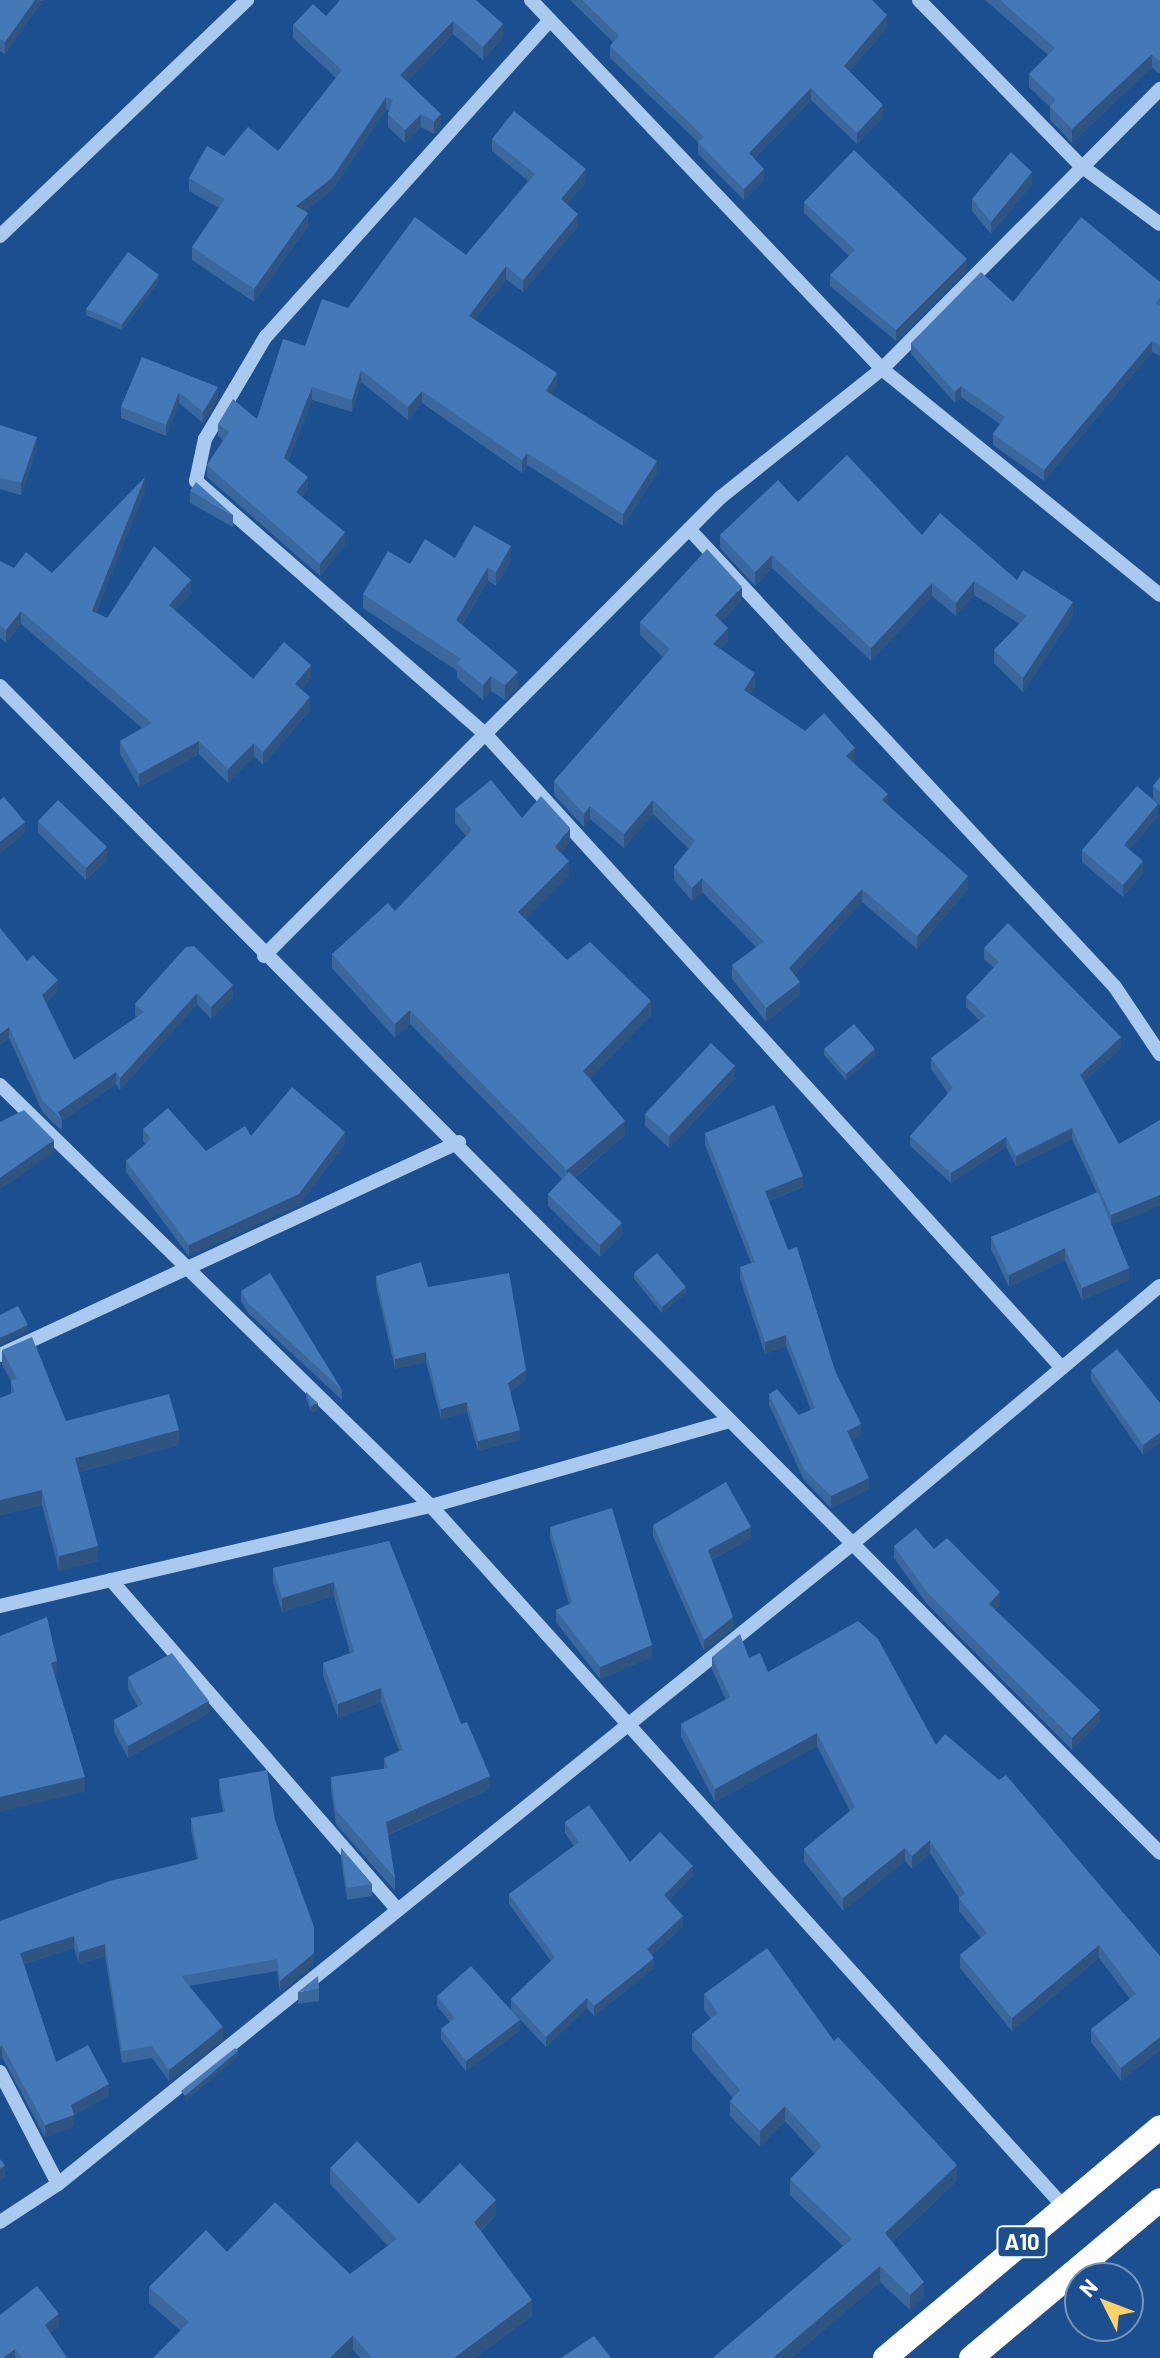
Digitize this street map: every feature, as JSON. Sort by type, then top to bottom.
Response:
[{"type":"highway","name":"A10","points":[[885,2358],[1160,2127]]},
{"type":"highway","name":"A10","points":[[971,2358],[1160,2200]]},
{"type":"street","points":[[0,236],[247,0]]},
{"type":"street","points":[[531,0],[882,369],[1160,595]]},
{"type":"street","points":[[919,0],[1080,165],[1160,224]]},
{"type":"street","points":[[550,20],[266,336],[205,439],[196,481],[488,737],[1062,1368]]},
{"type":"street","points":[[264,956],[488,737],[689,529],[882,369],[1080,165],[1160,89]]},
{"type":"street","points":[[689,529],[1115,987],[1160,1054]]},
{"type":"street","points":[[0,686],[264,956],[459,1142],[725,1422],[1160,1853]]},
{"type":"street","points":[[0,1085],[186,1271],[431,1506],[632,1721],[1064,2207]]},
{"type":"street","points":[[0,1355],[459,1142]]},
{"type":"street","points":[[0,2222],[58,2184],[851,1545],[1160,1286]]},
{"type":"street","points":[[0,1606],[431,1506],[725,1422]]},
{"type":"street","points":[[111,1580],[398,1910]]},
{"type":"street","points":[[0,2072],[58,2184]]},
{"type":"building","points":[[0,0],[35,0],[5,42],[0,39]]},
{"type":"building","points":[[340,0],[476,0],[503,24],[483,47],[453,21],[400,75],[441,114],[434,121],[421,114],[405,130],[388,114],[393,100],[386,97],[332,178],[296,206],[308,213],[254,289],[192,247],[225,199],[189,178],[207,146],[224,156],[248,127],[278,151],[342,70],[293,25],[313,4],[326,16]]},
{"type":"building","points":[[582,0],[872,0],[887,15],[844,66],[883,105],[857,133],[811,88],[749,153],[764,169],[744,189],[698,142],[704,137],[610,46],[619,36]]},
{"type":"building","points":[[1000,0],[1160,0],[1160,59],[1152,54],[1072,129],[1050,106],[1056,100],[1029,74],[1055,48]]},
{"type":"building","points":[[514,111],[586,169],[561,199],[578,214],[523,280],[506,266],[469,316],[557,373],[546,391],[657,461],[623,514],[527,453],[522,460],[422,391],[408,407],[361,370],[352,400],[312,387],[284,458],[308,477],[296,492],[345,532],[320,564],[207,465],[229,432],[218,424],[233,399],[257,419],[283,339],[305,346],[322,299],[348,308],[415,217],[466,255],[535,174],[492,139]]},
{"type":"building","points":[[854,150],[967,259],[896,330],[830,275],[855,250],[804,202]]},
{"type":"building","points":[[1011,152],[1032,172],[991,222],[972,199]]},
{"type":"building","points":[[1081,217],[1160,282],[1160,298],[1155,303],[1160,306],[1160,345],[1152,341],[1044,470],[993,434],[1005,417],[961,386],[955,392],[911,343],[981,272],[1013,302]]},
{"type":"building","points":[[128,252],[159,275],[122,324],[86,309]]},
{"type":"building","points":[[142,357],[218,387],[203,412],[179,392],[166,425],[121,407]]},
{"type":"building","points":[[0,425],[37,437],[21,483],[0,478]]},
{"type":"building","points":[[847,455],[922,535],[940,513],[1017,580],[1023,570],[1073,602],[1023,678],[994,650],[1027,616],[974,581],[956,603],[932,583],[871,648],[772,555],[755,572],[720,535],[778,480],[798,502]]},
{"type":"building","points":[[145,477],[92,611],[107,618],[154,546],[191,580],[169,605],[253,679],[284,642],[311,665],[295,684],[310,697],[263,752],[254,743],[228,769],[199,741],[139,774],[120,741],[152,723],[21,611],[6,630],[0,625],[0,561],[14,568],[26,552],[52,573]]},
{"type":"building","points":[[196,482],[233,515],[190,491]]},
{"type":"building","points":[[474,525],[511,546],[496,572],[488,567],[456,620],[518,672],[505,685],[491,676],[483,685],[457,664],[461,659],[363,594],[388,551],[410,564],[425,539],[455,558]]},
{"type":"building","points":[[707,549],[742,587],[715,615],[728,628],[713,644],[755,673],[744,690],[805,731],[824,713],[855,748],[846,756],[888,794],[882,800],[968,876],[917,936],[862,889],[789,968],[800,982],[766,1008],[732,965],[764,942],[702,878],[692,888],[674,867],[695,841],[653,800],[624,834],[590,806],[584,814],[554,781],[670,649],[640,622]]},
{"type":"building","points":[[1160,777],[1160,792],[1153,786]]},
{"type":"building","points":[[491,780],[522,818],[541,796],[570,828],[555,847],[569,861],[518,912],[567,960],[590,942],[651,1001],[583,1071],[625,1121],[567,1170],[410,1010],[395,1024],[332,954],[388,903],[395,911],[472,830],[455,809]]},
{"type":"building","points":[[1137,786],[1158,804],[1124,845],[1143,861],[1123,885],[1082,850]]},
{"type":"building","points":[[4,797],[25,822],[0,842],[0,800]]},
{"type":"building","points":[[58,800],[107,847],[86,868],[38,821]]},
{"type":"building","points":[[1008,923],[1121,1037],[1080,1075],[1119,1144],[1160,1120],[1160,1195],[1111,1215],[1072,1128],[1016,1156],[1006,1137],[951,1173],[910,1136],[953,1088],[931,1058],[986,1016],[966,997],[999,962],[984,948]]},
{"type":"building","points":[[0,928],[27,961],[33,955],[58,980],[42,995],[74,1060],[144,1012],[135,1004],[186,947],[194,946],[233,985],[211,1007],[197,993],[120,1078],[116,1072],[58,1112],[62,1120],[43,1101],[9,1027],[0,1034]]},
{"type":"building","points":[[854,1024],[875,1049],[846,1074],[824,1049]]},
{"type":"building","points":[[711,1043],[735,1066],[669,1136],[645,1114]]},
{"type":"building","points":[[292,1087],[345,1132],[299,1194],[189,1245],[126,1161],[151,1139],[143,1129],[168,1108],[206,1151],[245,1126],[251,1136]]},
{"type":"building","points":[[774,1105],[803,1176],[765,1191],[788,1250],[797,1247],[835,1371],[861,1424],[847,1431],[869,1478],[831,1496],[804,1469],[769,1394],[777,1389],[799,1415],[815,1408],[786,1335],[765,1342],[740,1267],[755,1262],[705,1133]]},
{"type":"building","points":[[24,1110],[54,1140],[0,1178],[0,1122]]},
{"type":"building","points":[[569,1172],[622,1223],[600,1245],[548,1194]]},
{"type":"building","points":[[1098,1192],[1129,1268],[1082,1288],[1065,1248],[1009,1275],[991,1237]]},
{"type":"building","points":[[657,1253],[686,1287],[662,1307],[634,1273]]},
{"type":"building","points":[[421,1262],[428,1287],[509,1273],[526,1370],[508,1383],[520,1430],[478,1441],[467,1402],[441,1409],[426,1352],[395,1359],[376,1276]]},
{"type":"building","points":[[270,1273],[342,1390],[248,1303],[241,1291]]},
{"type":"building","points":[[18,1306],[28,1325],[0,1338],[0,1315]]},
{"type":"building","points":[[32,1337],[66,1421],[169,1394],[179,1430],[75,1458],[98,1546],[59,1556],[42,1490],[0,1500],[0,1398],[15,1392],[11,1381],[17,1379],[2,1350]]},
{"type":"building","points":[[1117,1349],[1160,1403],[1160,1433],[1143,1445],[1091,1370]]},
{"type":"building","points":[[306,1392],[318,1403],[311,1406]]},
{"type":"building","points":[[726,1482],[751,1527],[708,1550],[733,1617],[704,1640],[653,1525]]},
{"type":"building","points":[[612,1508],[652,1645],[600,1667],[556,1610],[572,1603],[550,1527]]},
{"type":"building","points":[[916,1528],[934,1549],[947,1538],[1000,1592],[989,1604],[1100,1710],[1072,1738],[927,1592],[894,1546]]},
{"type":"building","points":[[389,1541],[461,1724],[467,1722],[490,1776],[386,1822],[395,1878],[336,1810],[331,1777],[388,1768],[384,1758],[403,1750],[381,1688],[338,1704],[323,1663],[354,1652],[334,1582],[282,1598],[273,1568]]},
{"type":"building","points":[[47,1617],[57,1661],[51,1663],[85,1777],[0,1797],[0,1636]]},
{"type":"building","points":[[858,1621],[878,1639],[936,1745],[945,1734],[999,1780],[1006,1775],[1160,1956],[1160,2037],[1121,2068],[1091,2029],[1136,1994],[1099,1945],[1012,2018],[960,1955],[987,1933],[959,1898],[965,1893],[930,1840],[912,1856],[905,1848],[843,1898],[804,1849],[855,1807],[817,1733],[715,1789],[681,1724],[730,1697],[712,1657],[740,1634],[749,1658],[760,1653],[768,1672]]},
{"type":"building","points":[[172,1653],[209,1701],[128,1746],[114,1720],[143,1704],[128,1677]]},
{"type":"building","points":[[267,1770],[275,1820],[314,1927],[314,1953],[280,1981],[277,1959],[181,1976],[223,2027],[169,2070],[152,2046],[122,2051],[105,1944],[79,1952],[74,1936],[20,1953],[56,2062],[88,2045],[109,2084],[71,2105],[74,2115],[45,2125],[2,2045],[0,2047],[0,1921],[110,1881],[199,1859],[191,1818],[225,1812],[219,1779]]},
{"type":"building","points":[[589,1805],[630,1862],[660,1832],[693,1866],[664,1895],[683,1916],[647,1949],[654,1958],[594,2006],[587,1998],[546,2037],[511,1999],[555,1957],[509,1894],[579,1842],[565,1822]]},
{"type":"building","points":[[341,1848],[372,1884],[347,1888]]},
{"type":"building","points":[[767,1948],[834,2041],[838,2037],[957,2165],[885,2233],[924,2282],[910,2295],[880,2266],[773,2358],[713,2358],[852,2239],[790,2179],[822,2146],[785,2106],[760,2131],[730,2101],[740,2090],[692,2034],[718,2013],[704,1994]]},
{"type":"building","points":[[471,1966],[520,2020],[466,2061],[441,2029],[455,2018],[437,1996]]},
{"type":"building","points":[[318,1976],[319,1989],[298,1992]]},
{"type":"building","points":[[235,2048],[238,2051],[185,2096],[181,2091]]},
{"type":"building","points":[[357,2141],[419,2204],[460,2163],[496,2200],[474,2222],[532,2300],[454,2358],[372,2358],[353,2335],[330,2358],[153,2358],[189,2322],[149,2287],[206,2230],[227,2252],[275,2202],[350,2274],[397,2239],[330,2168]]},
{"type":"building","points":[[37,2286],[59,2314],[45,2325],[67,2358],[22,2358],[15,2349],[0,2358],[0,2315]]},
{"type":"building","points":[[594,2336],[611,2358],[561,2358]]}]
